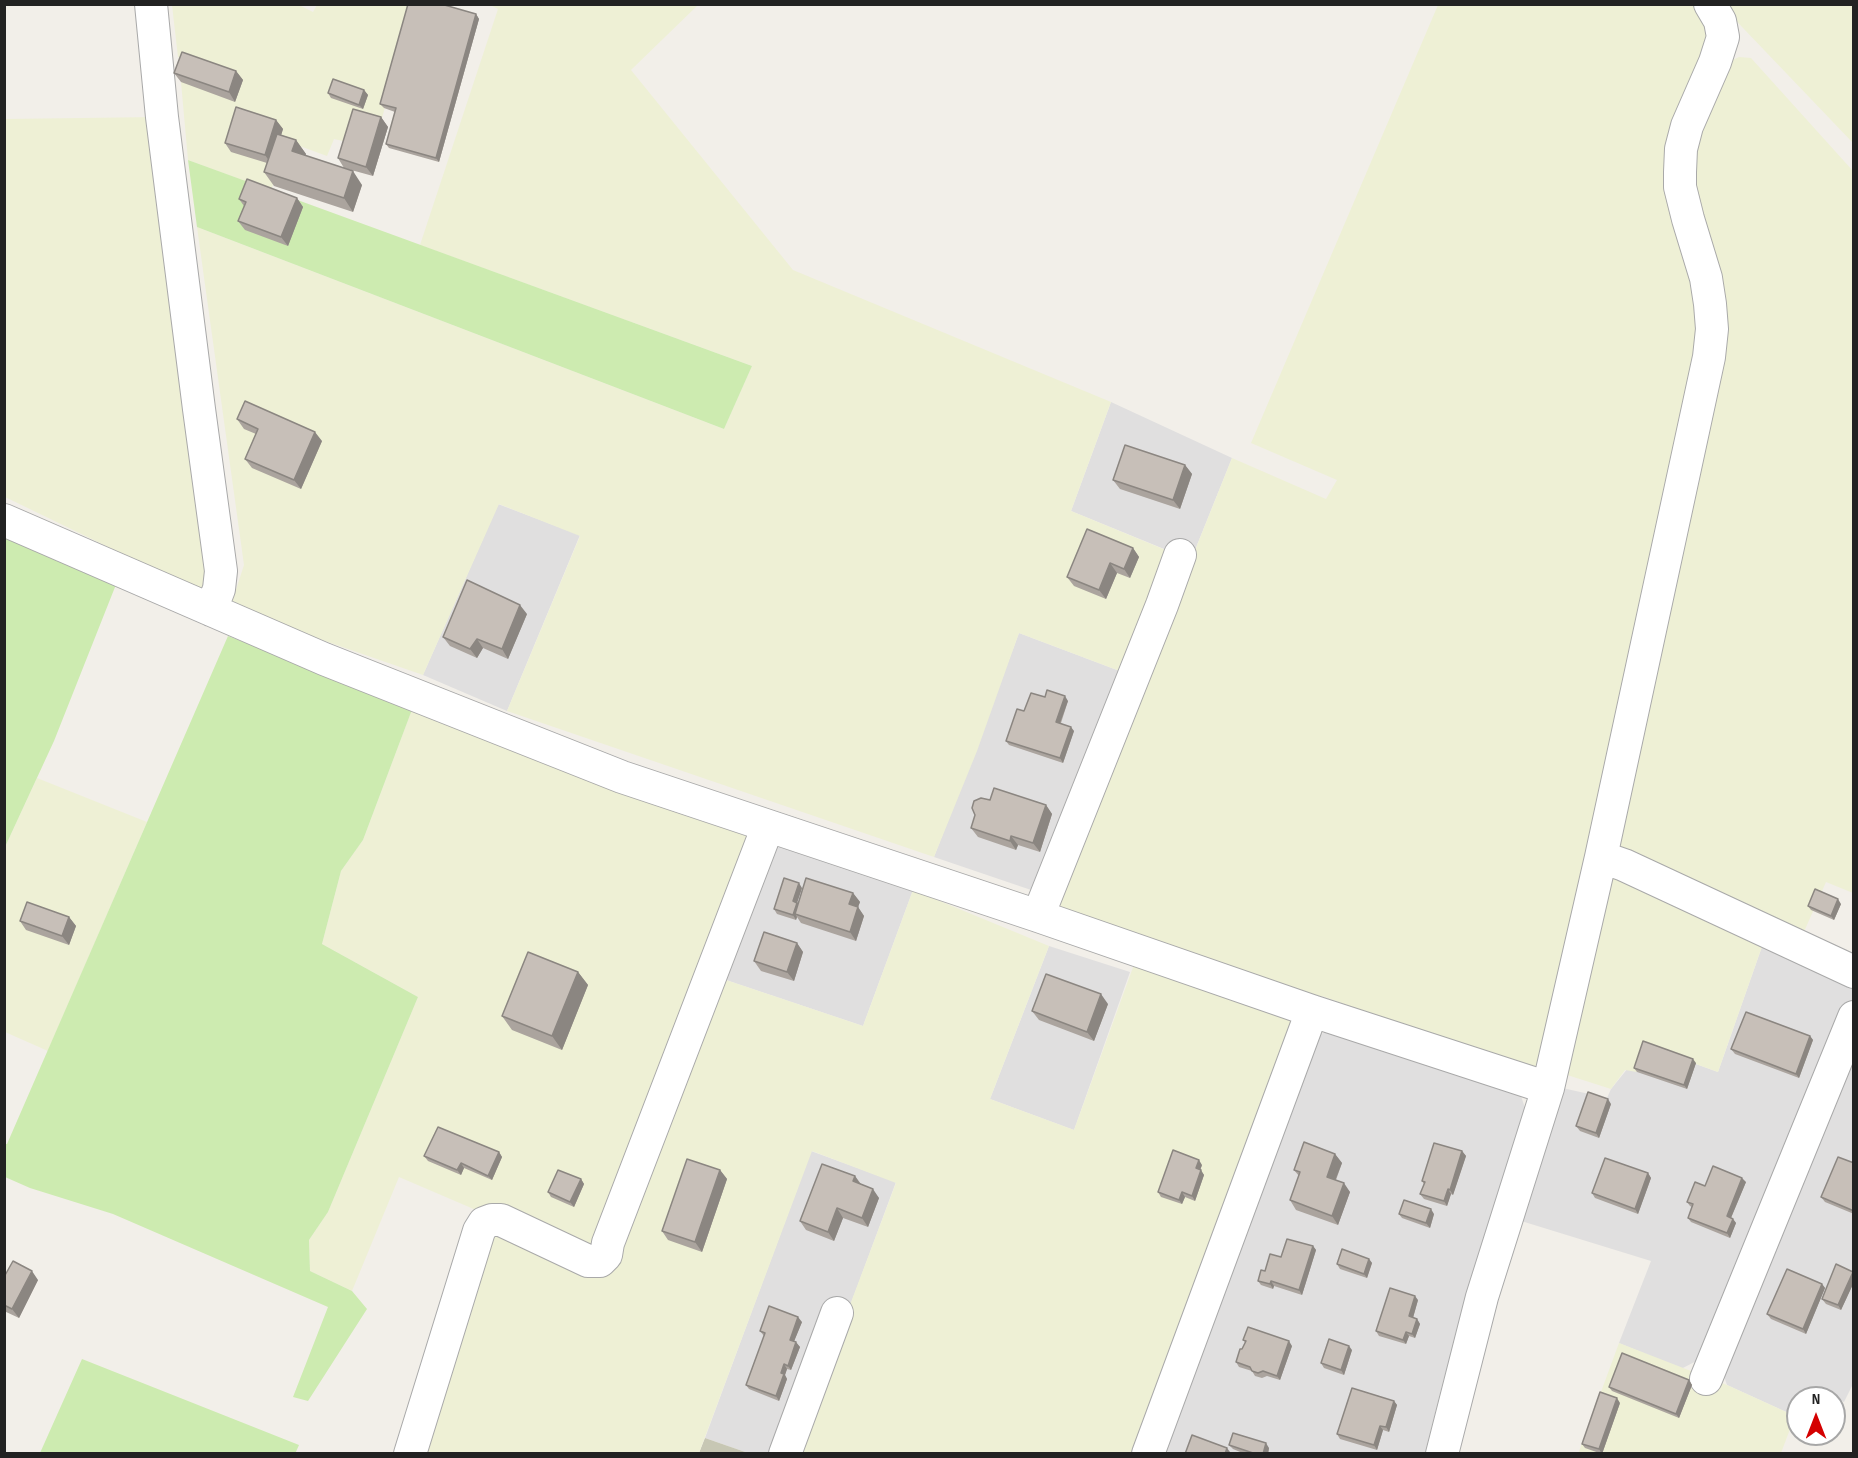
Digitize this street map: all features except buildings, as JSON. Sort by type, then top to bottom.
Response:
[{"type":"street","points":[[151,4],[162,117],[221,572],[219,589],[211,610]]},
{"type":"street","points":[[1442,1454],[1482,1298],[1548,1088],[1601,857],[1708,357],[1712,328],[1710,304],[1706,278],[1683,198],[1680,172],[1681,149],[1687,126],[1715,62],[1723,37],[1720,21],[1710,4]]},
{"type":"street","points":[[4,520],[335,663],[568,756],[1312,1011],[1548,1088]]},
{"type":"street","points":[[1038,916],[1162,605],[1179,555]]},
{"type":"street","points":[[410,1454],[479,1231],[484,1223],[501,1220],[588,1261],[600,1261],[606,1255],[608,1243],[768,826]]},
{"type":"street","points":[[1601,857],[1624,865],[1854,972]]},
{"type":"street","points":[[1148,1454],[1312,1011]]},
{"type":"street","points":[[1706,1379],[1854,1017]]},
{"type":"street","points":[[785,1454],[837,1313]]},
{"type":"shaded area","points":[[172,5],[299,5],[313,12],[317,5],[413,5],[382,118],[359,113],[352,143],[334,139],[327,156],[286,141],[271,191],[188,160],[181,82],[188,61],[178,57]]},
{"type":"shaded area","points":[[490,5],[698,5],[631,70],[793,270],[1111,402],[1071,511],[1173,553],[1125,673],[1019,633],[977,751],[934,857],[507,711],[580,536],[499,504],[423,675],[230,608],[244,565],[197,227],[724,429],[752,366],[420,245],[498,9]]},
{"type":"shaded area","points":[[1438,5],[1700,5],[1713,32],[1671,145],[1697,284],[1698,360],[1540,1074],[1322,996],[1147,1453],[794,1453],[896,1183],[812,1151],[699,1453],[424,1453],[483,1213],[399,1177],[352,1291],[310,1271],[309,1240],[328,1212],[418,997],[322,944],[341,871],[363,840],[413,707],[752,834],[717,977],[863,1026],[913,890],[1049,946],[990,1099],[1074,1130],[1144,937],[1052,907],[1232,458],[1326,499],[1337,480],[1251,443]]},
{"type":"shaded area","points":[[1721,5],[1853,5],[1853,143]]},
{"type":"shaded area","points":[[1739,57],[1751,58],[1853,171],[1853,893],[1826,882],[1803,934],[1609,850],[1714,379],[1692,145],[1726,63]]},
{"type":"shaded area","points":[[159,117],[214,570],[199,591],[5,497],[4,119]]},
{"type":"shaded area","points":[[1111,402],[1232,458],[1191,560],[1071,511]]},
{"type":"shaded area","points":[[498,504],[580,535],[507,711],[423,675]]},
{"type":"shaded area","points":[[1019,633],[1125,673],[1037,892],[934,857]]},
{"type":"shaded area","points":[[37,778],[147,822],[48,1051],[5,1032],[5,847]]},
{"type":"shaded area","points":[[770,838],[913,890],[863,1026],[717,977]]},
{"type":"shaded area","points":[[1612,876],[1765,938],[1718,1072],[1646,1046],[1637,1072],[1625,1070],[1611,1089],[1561,1073]]},
{"type":"shaded area","points":[[1765,938],[1853,978],[1854,1382],[1846,1398],[1846,1386],[1786,1386],[1786,1412],[1727,1385],[1720,1365],[1706,1356],[1681,1369],[1619,1343],[1651,1261],[1518,1220],[1558,1087],[1607,1098],[1611,1089],[1646,1046],[1718,1072]]},
{"type":"shaded area","points":[[1049,946],[1130,972],[1074,1130],[990,1099]]},
{"type":"shaded area","points":[[1332,1028],[1520,1093],[1526,1111],[1444,1378],[1425,1453],[1160,1454],[1311,1040]]},
{"type":"shaded area","points":[[811,1151],[896,1182],[846,1317],[778,1453],[748,1453],[705,1438]]},
{"type":"shaded area","points":[[1619,1343],[1727,1385],[1786,1412],[1786,1440],[1781,1453],[1578,1454]]},
{"type":"shaded area","points":[[705,1438],[748,1453],[699,1453]]},
{"type":"green space","points":[[188,160],[752,366],[724,429],[197,227]]},
{"type":"green space","points":[[5,529],[117,582],[54,741],[5,847]]},
{"type":"green space","points":[[228,636],[413,707],[363,840],[341,871],[322,944],[418,997],[328,1212],[309,1240],[310,1271],[352,1291],[367,1309],[308,1401],[293,1397],[328,1307],[113,1214],[30,1188],[5,1177],[5,1144],[7,1144]]},
{"type":"green space","points":[[82,1359],[299,1445],[295,1454],[40,1453]]}]
